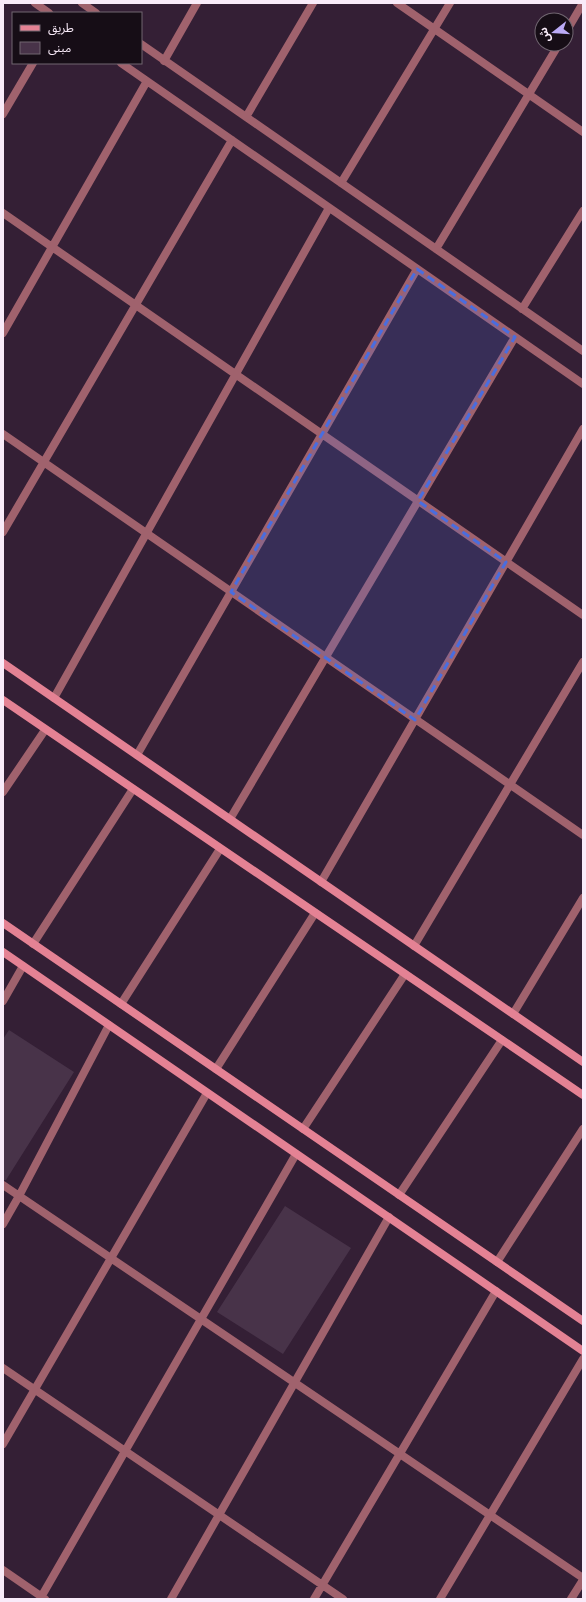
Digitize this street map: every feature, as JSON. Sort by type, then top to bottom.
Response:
[{"type":"main road","points":[[3,663],[583,1062]]},
{"type":"main road","points":[[3,700],[133,790],[583,1095]]},
{"type":"main road","points":[[3,923],[583,1321]]},
{"type":"main road","points":[[3,952],[583,1351]]},
{"type":"street","points":[[35,3],[48,12]]},
{"type":"street","points":[[82,3],[95,12]]},
{"type":"street","points":[[164,61],[197,3]]},
{"type":"street","points":[[246,117],[313,3]]},
{"type":"street","points":[[397,3],[583,132]]},
{"type":"street","points":[[341,183],[450,3]]},
{"type":"street","points":[[574,19],[583,4]]},
{"type":"street","points":[[142,45],[583,351]]},
{"type":"street","points":[[436,249],[554,52]]},
{"type":"street","points":[[3,114],[32,64]]},
{"type":"street","points":[[122,64],[583,384]]},
{"type":"street","points":[[3,333],[147,81]]},
{"type":"street","points":[[3,532],[232,140]]},
{"type":"street","points":[[54,698],[329,208]]},
{"type":"street","points":[[522,309],[583,211]]},
{"type":"street","points":[[3,213],[583,615]]},
{"type":"street","points":[[137,755],[416,269]]},
{"type":"street","points":[[230,819],[515,337]]},
{"type":"street","points":[[321,882],[583,429]]},
{"type":"street","points":[[3,434],[583,836]]},
{"type":"street","points":[[414,946],[583,662]]},
{"type":"street","points":[[3,792],[45,730]]},
{"type":"street","points":[[33,944],[133,790]]},
{"type":"street","points":[[121,1004],[220,849]]},
{"type":"street","points":[[513,1014],[583,898]]},
{"type":"street","points":[[216,1069],[315,913]]},
{"type":"street","points":[[3,1001],[23,966]]},
{"type":"street","points":[[303,1129],[405,974]]},
{"type":"street","points":[[3,1224],[109,1025]]},
{"type":"street","points":[[399,1195],[502,1040]]},
{"type":"street","points":[[3,1444],[207,1092]]},
{"type":"street","points":[[497,1262],[583,1129]]},
{"type":"street","points":[[3,1570],[42,1598],[296,1154]]},
{"type":"street","points":[[3,1185],[583,1579],[572,1599]]},
{"type":"street","points":[[171,1599],[389,1217]]},
{"type":"street","points":[[314,1599],[496,1291]]},
{"type":"street","points":[[440,1599],[583,1359]]},
{"type":"street","points":[[3,1368],[343,1599]]},
{"type":"highlighted area","points":[[417,269],[515,337],[418,501],[506,562],[415,720],[231,592]]},
{"type":"building","points":[[9,1030],[74,1072],[6,1180],[3,1180],[3,1039]]},
{"type":"building","points":[[285,1206],[351,1248],[283,1354],[217,1312]]}]
